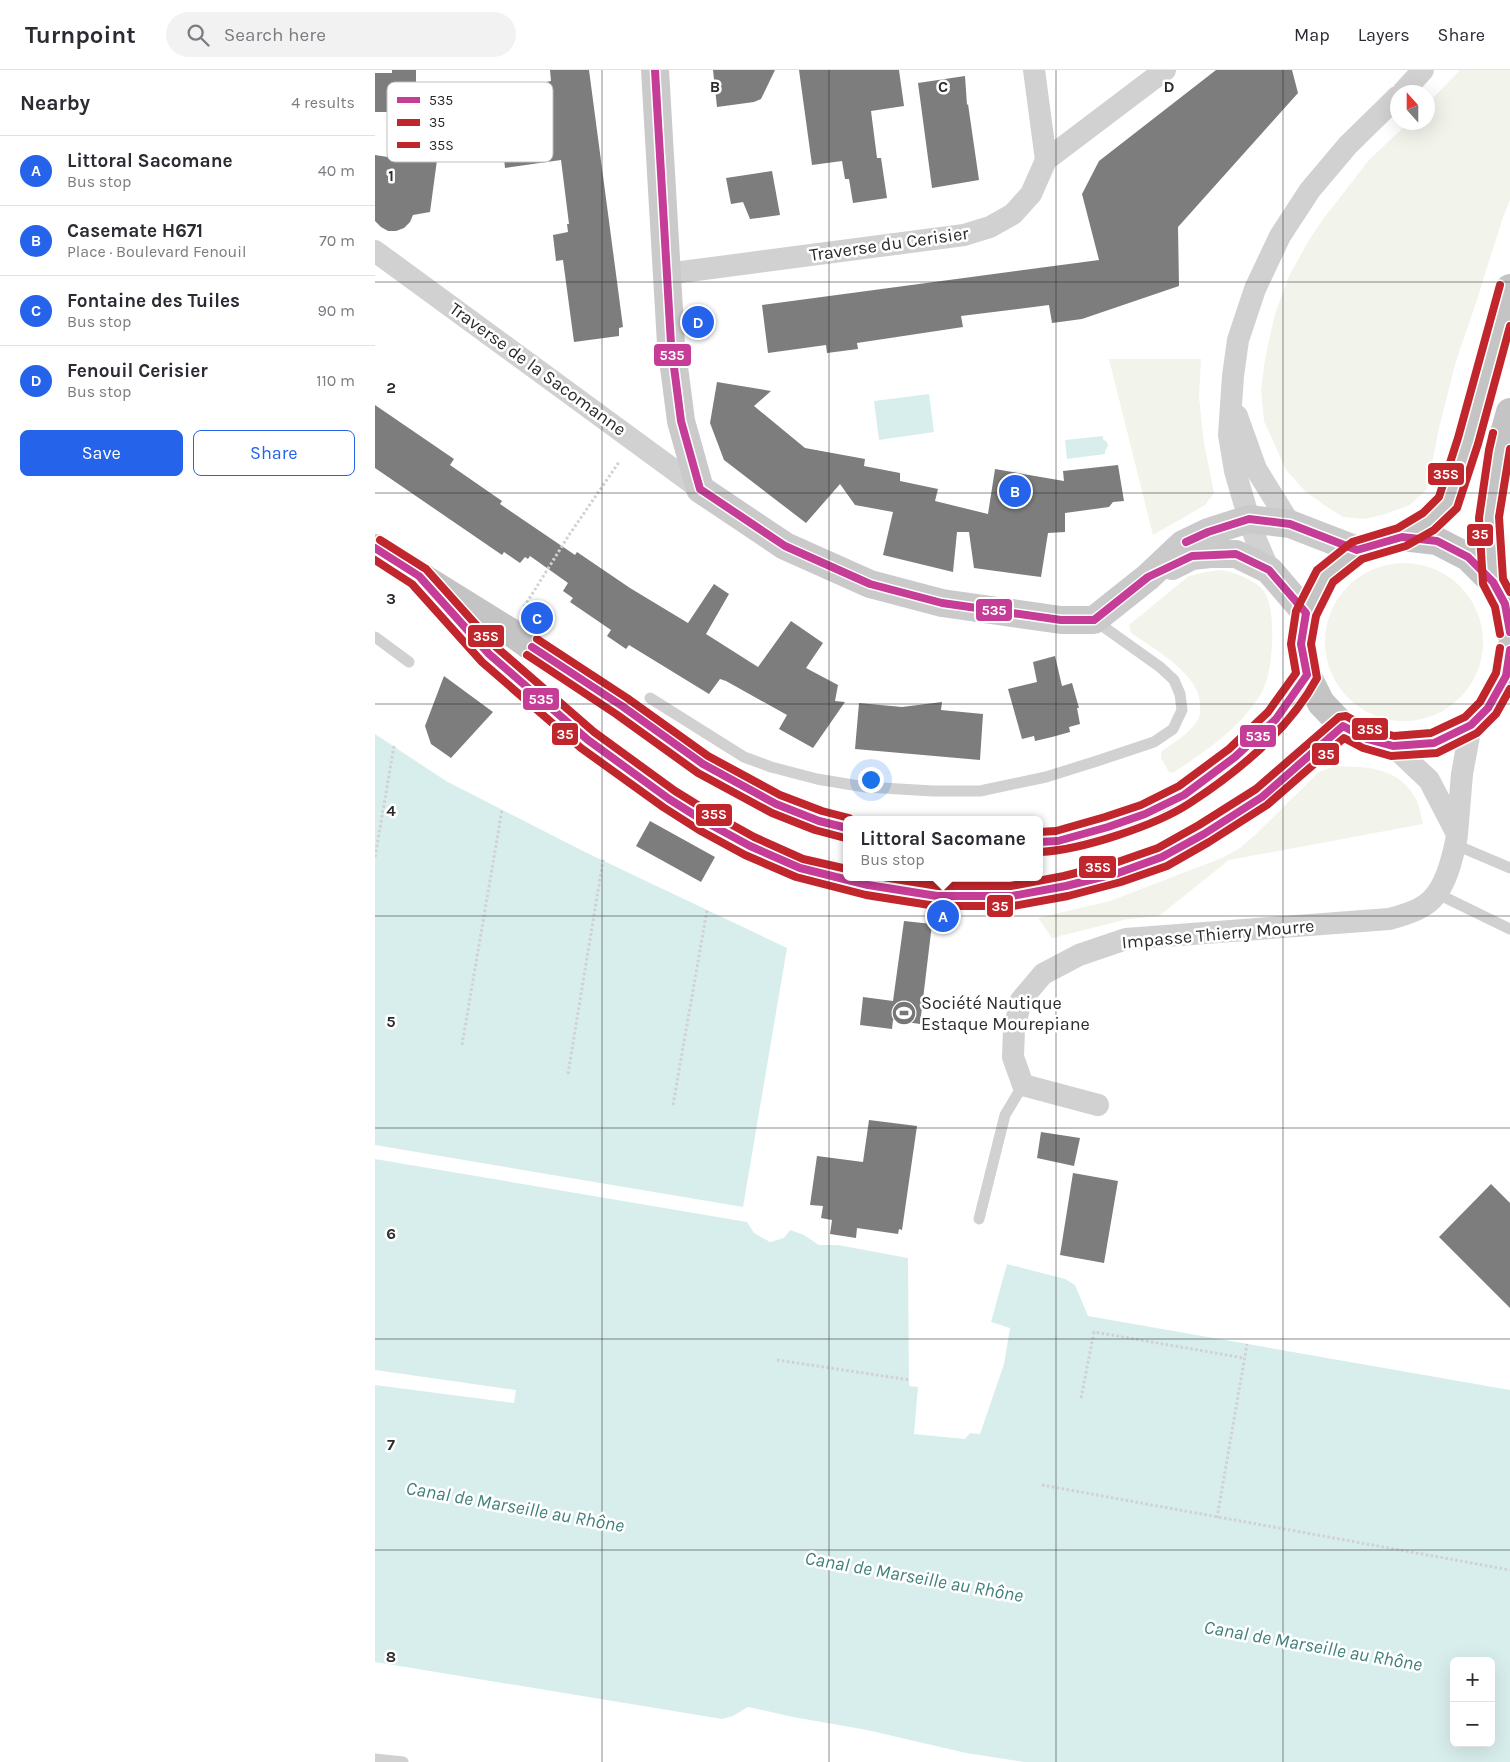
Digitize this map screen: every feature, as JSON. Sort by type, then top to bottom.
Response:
[{"type":"main road","points":[[1510,288],[1448,503],[1429,522],[1401,537],[1357,550],[1325,576],[1306,613],[1301,644],[1307,675],[1321,703],[1343,726],[1367,739],[1393,746],[1434,743],[1490,709],[1506,676],[1510,650]]},
{"type":"main road","points":[[1510,412],[1499,451],[1489,517],[1510,632]]},
{"type":"main road","points":[[1401,537],[1437,541],[1468,557],[1503,598]]},
{"type":"main road","points":[[375,548],[509,631],[622,706],[703,764],[776,804],[819,822],[843,827]]},
{"type":"main road","points":[[419,576],[489,654],[588,740],[669,799],[750,846],[800,868],[843,879]]},
{"type":"main road","points":[[1043,842],[1058,841],[1108,827],[1145,814],[1184,795],[1235,757],[1276,719],[1307,675]]},
{"type":"main road","points":[[852,881],[937,896],[1011,896],[1118,874],[1162,857],[1204,834],[1262,797],[1343,726]]},
{"type":"street","points":[[655,70],[671,344],[681,421],[700,488],[785,546],[869,584],[942,603],[1061,620],[1094,620],[1148,577],[1183,544],[1208,532],[1249,519],[1290,524],[1357,550]]},
{"type":"street","points":[[1034,70],[1046,160],[1165,70]]},
{"type":"street","points":[[1409,85],[1423,70]]},
{"type":"street","points":[[1306,613],[1269,570],[1255,540],[1235,471],[1229,435],[1233,376],[1238,340],[1255,289],[1280,236],[1316,182],[1348,145],[1390,104]]},
{"type":"street","name":"Traverse du Cerisier","points":[[666,274],[964,235],[990,227],[1013,214],[1031,194],[1046,160]]},
{"type":"street","name":"Traverse de la Sacomanne","points":[[375,251],[700,488]]},
{"type":"street","points":[[1231,401],[1256,469],[1290,524]]},
{"type":"street","points":[[1148,577],[1192,556],[1210,554],[1236,554],[1269,570]]},
{"type":"street","name":"Impasse Thierry Mourre","points":[[1023,1085],[1013,1057],[1014,1029],[1021,1000],[1043,974],[1079,955],[1126,939],[1389,919],[1410,914],[1427,904],[1438,894],[1443,886],[1457,839],[1462,774],[1490,709]]},
{"type":"street","points":[[1393,746],[1429,780],[1457,839]]},
{"type":"street","points":[[1023,1085],[1098,1105]]},
{"type":"lane","points":[[650,698],[744,758],[771,767],[817,779],[865,787],[933,791],[980,791],[1046,777],[1097,761],[1154,742],[1173,729],[1182,710],[1180,694],[1174,680],[1160,667],[1094,620]]},
{"type":"lane","points":[[375,637],[409,662]]},
{"type":"lane","points":[[1457,839],[1510,868]]},
{"type":"lane","points":[[1438,894],[1510,929]]},
{"type":"lane","points":[[979,1219],[1005,1115],[1023,1085]]},
{"type":"lane","points":[[375,1759],[403,1762]]},
{"type":"path","points":[[509,631],[569,535],[634,440]]},
{"type":"path","points":[[375,857],[394,746]]},
{"type":"path","points":[[462,1045],[502,810]]},
{"type":"path","points":[[568,1074],[603,860]]},
{"type":"path","points":[[673,1105],[707,910]]},
{"type":"path","points":[[1081,1398],[1094,1332],[1244,1358]]},
{"type":"path","points":[[1217,1518],[1247,1344]]},
{"type":"path","points":[[777,1360],[910,1380]]},
{"type":"path","points":[[1042,1485],[1510,1570]]},
{"type":"shaded area","points":[[1460,70],[1510,70],[1510,200],[1456,361],[1439,428],[1427,489],[1410,505],[1386,514],[1365,519],[1343,517],[1305,491],[1286,470],[1264,421],[1261,390],[1265,359],[1275,314],[1289,276],[1309,240],[1369,160],[1401,130],[1435,130],[1435,96]]},
{"type":"shaded area","points":[[1109,359],[1201,359],[1199,397],[1204,443],[1214,493],[1205,505],[1153,535]]},
{"type":"shaded area","points":[[1412,563],[1427,566],[1441,572],[1460,586],[1470,598],[1480,619],[1483,642],[1480,665],[1470,686],[1460,698],[1448,708],[1427,718],[1412,721],[1396,721],[1381,718],[1360,708],[1338,686],[1326,658],[1325,634],[1328,619],[1338,598],[1360,576],[1388,564]]},
{"type":"shaded area","points":[[1222,570],[1254,583],[1263,590],[1268,599],[1271,611],[1272,642],[1265,685],[1261,694],[1243,718],[1221,738],[1173,773],[1169,772],[1161,758],[1161,752],[1182,737],[1196,723],[1200,714],[1199,695],[1193,684],[1175,664],[1131,633],[1129,625],[1189,576]]},
{"type":"shaded area","points":[[1336,766],[1360,767],[1383,771],[1402,781],[1417,801],[1423,824],[1229,860],[1159,916],[1128,919],[1052,938],[1038,918],[1110,901],[1222,858],[1240,848],[1255,835],[1319,772]]},
{"type":"water","points":[[929,394],[934,432],[879,440],[874,401]]},
{"type":"water","points":[[1103,436],[1108,446],[1105,454],[1067,459],[1065,440]]},
{"type":"water","points":[[375,734],[446,781],[587,853],[787,948],[743,1207],[375,1145]]},
{"type":"water","name":"Canal de Marseille au Rhône","points":[[375,1159],[747,1222],[754,1233],[770,1242],[784,1238],[790,1230],[804,1235],[819,1245],[838,1245],[908,1258],[909,1386],[918,1387],[914,1434],[965,1439],[970,1433],[980,1434],[1004,1364],[1010,1328],[991,1322],[1007,1264],[1065,1279],[1075,1285],[1088,1316],[1510,1390],[1510,1762],[1024,1762],[966,1753],[867,1730],[748,1707],[733,1716],[722,1719],[375,1662],[375,1385],[514,1403],[516,1390],[375,1370]]},
{"type":"building","points":[[392,70],[416,70],[416,82],[387,82],[387,112],[375,112],[375,73],[392,73]]},
{"type":"building","points":[[550,70],[589,70],[623,327],[619,328],[619,336],[574,342],[563,260],[556,261],[553,235],[568,232],[567,224],[569,224],[561,160],[553,161],[553,82],[546,82],[551,81]]},
{"type":"building","points":[[713,70],[775,70],[761,99],[754,102],[717,107]]},
{"type":"building","points":[[799,70],[899,70],[904,106],[871,111],[877,158],[881,158],[887,198],[853,203],[849,179],[845,179],[842,161],[812,165]]},
{"type":"building","points":[[1216,70],[1292,70],[1298,93],[1178,227],[1179,286],[1082,319],[1052,323],[1049,305],[961,316],[963,327],[857,343],[858,349],[827,353],[826,345],[768,353],[762,305],[1099,260],[1082,194],[1099,161]]},
{"type":"building","points":[[965,76],[967,105],[979,180],[932,188],[918,83]]},
{"type":"building","points":[[375,155],[387,157],[387,162],[437,162],[430,212],[413,215],[410,222],[404,228],[396,231],[388,231],[375,221]]},
{"type":"building","points":[[504,162],[547,162],[505,168]]},
{"type":"building","points":[[772,171],[780,215],[750,219],[743,202],[731,204],[726,178]]},
{"type":"building","points":[[717,382],[771,391],[754,406],[805,448],[865,459],[864,466],[900,473],[900,481],[938,489],[935,501],[988,514],[995,469],[1064,481],[1063,471],[1118,465],[1124,501],[1113,502],[1109,507],[1065,513],[1065,532],[1048,533],[1041,577],[974,568],[969,532],[957,532],[953,572],[883,555],[893,512],[855,505],[840,484],[806,523],[724,460],[710,423]]},
{"type":"building","points":[[375,405],[454,459],[450,465],[502,501],[500,504],[575,555],[577,552],[630,588],[688,623],[714,584],[729,594],[706,634],[758,667],[791,621],[823,643],[806,668],[838,685],[835,701],[845,702],[813,748],[779,729],[787,715],[726,681],[720,679],[709,694],[629,645],[626,649],[607,636],[611,630],[570,602],[573,598],[563,591],[568,583],[530,556],[528,559],[525,557],[520,563],[504,552],[502,555],[375,468]]},
{"type":"building","points":[[1055,656],[1062,686],[1072,683],[1079,708],[1077,708],[1080,724],[1069,727],[1070,732],[1052,737],[1035,741],[1034,736],[1022,739],[1008,689],[1037,682],[1033,662]]},
{"type":"building","points":[[444,676],[493,712],[451,758],[431,744],[425,726]]},
{"type":"building","points":[[942,702],[941,710],[983,714],[980,760],[855,749],[859,703],[902,707]]},
{"type":"building","points":[[650,821],[715,857],[701,882],[636,846]]},
{"type":"building","points":[[904,921],[932,924],[920,1024],[893,1020],[892,1029],[860,1025],[863,997],[893,1001]]},
{"type":"building","points":[[869,1120],[917,1126],[902,1230],[899,1229],[898,1234],[857,1228],[856,1238],[830,1234],[832,1220],[821,1218],[823,1206],[810,1205],[817,1156],[863,1162]]},
{"type":"building","points":[[1041,1132],[1080,1138],[1074,1166],[1037,1158]]},
{"type":"building","points":[[1073,1173],[1118,1181],[1104,1263],[1060,1255]]},
{"type":"building","points":[[1491,1184],[1510,1203],[1510,1308],[1439,1237]]},
{"type":"transit line","name":"535","points":[[655,70],[671,344],[681,421],[700,489],[785,546],[870,584],[942,603],[1061,620],[1094,620],[1148,577],[1192,556],[1236,554],[1269,570],[1306,613],[1301,644],[1307,675],[1276,719],[1235,757],[1184,795],[1145,814],[1058,841],[1043,842]]},
{"type":"transit line","name":"35S","points":[[1043,832],[1056,831],[1141,805],[1179,786],[1229,749],[1268,712],[1296,673],[1291,644],[1296,611],[1317,570],[1352,542],[1398,528],[1423,513],[1439,497],[1458,438],[1500,285]]},
{"type":"transit line","name":"35","points":[[1043,852],[1096,842],[1138,828],[1175,812],[1227,777],[1277,732],[1306,697],[1317,678],[1311,644],[1316,616],[1333,582],[1362,559],[1406,546],[1434,530],[1457,508],[1478,444],[1510,326]]},
{"type":"transit line","name":"35","points":[[1493,433],[1479,518],[1483,584],[1495,607],[1500,634]]},
{"type":"transit line","name":"35S","points":[[1510,449],[1499,517],[1503,579],[1510,592]]},
{"type":"transit line","name":"535","points":[[1186,542],[1208,532],[1249,519],[1290,524],[1357,550],[1402,537],[1437,541],[1468,557],[1493,582],[1505,604],[1510,632]]},
{"type":"transit line","name":"35S","points":[[380,540],[426,569],[496,647],[594,732],[675,791],[754,837],[803,859],[843,868]]},
{"type":"transit line","name":"535","points":[[375,548],[419,576],[489,654],[588,740],[669,799],[750,846],[800,868],[843,879]]},
{"type":"transit line","name":"35","points":[[375,560],[412,584],[482,662],[581,748],[663,807],[699,830],[745,855],[796,877],[866,895],[936,906],[1013,906],[1068,896],[1121,882],[1167,866],[1267,805],[1344,738],[1363,748],[1391,756],[1437,753],[1477,733],[1496,714],[1510,689]]},
{"type":"transit line","name":"35S","points":[[537,639],[627,698],[708,756],[780,795],[822,811],[843,816]]},
{"type":"transit line","name":"535","points":[[532,647],[622,706],[703,764],[776,804],[819,821],[843,827]]},
{"type":"transit line","name":"35S","points":[[1043,880],[1115,863],[1158,848],[1256,789],[1339,717],[1346,716],[1371,730],[1394,736],[1431,733],[1465,717],[1480,702],[1496,673],[1500,648]]},
{"type":"transit line","name":"535","points":[[852,881],[937,896],[1012,896],[1066,886],[1118,873],[1162,857],[1204,834],[1262,797],[1343,726],[1367,739],[1393,746],[1434,743],[1471,725],[1488,708],[1506,676],[1510,650]]},
{"type":"transit line","name":"35","points":[[527,655],[616,714],[698,773],[772,813],[815,830],[843,837]]},
{"type":"transit line","name":"35S","points":[[907,881],[938,886],[1011,886],[1038,881]]},
{"type":"place","name":"Fenouil Cerisier","points":[[698,322]]},
{"type":"place","name":"Casemate H671","points":[[1015,491]]},
{"type":"place","name":"Fontaine des Tuiles","points":[[537,618]]},
{"type":"place","name":"Littoral Sacomane","points":[[943,916]]},
{"type":"place","name":"Société Nautique Estaque Mourepiane","points":[[904,1013]]}]
